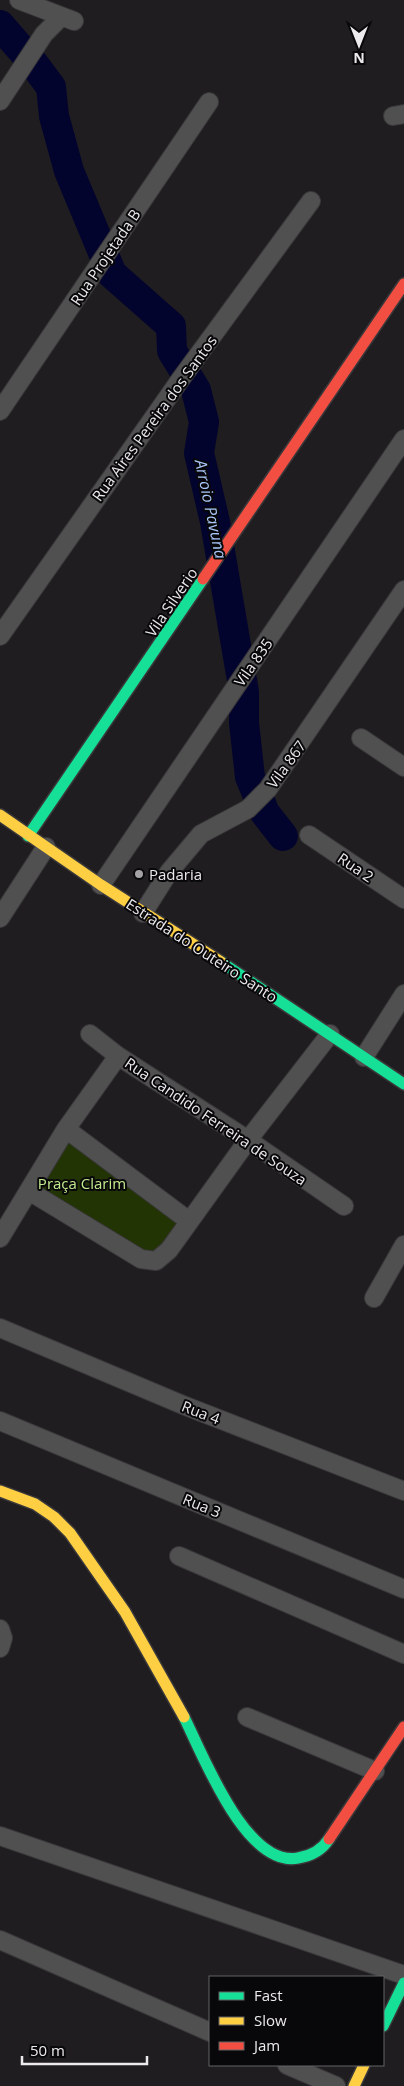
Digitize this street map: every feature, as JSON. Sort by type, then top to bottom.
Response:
[{"type":"street","points":[[0,101],[44,34],[67,19],[19,0]]},
{"type":"street","name":"Rua Projetada B","points":[[0,411],[209,102]]},
{"type":"street","name":"Rua Aires Pereira dos Santos","points":[[0,636],[180,380],[311,201]]},
{"type":"street","name":"Vila Silverio","points":[[28,836],[237,532],[404,284]]},
{"type":"street","name":"Vila 835","points":[[101,885],[404,439]]},
{"type":"street","name":"Vila 867","points":[[143,913],[169,872],[201,834],[248,809],[268,789],[404,590]]},
{"type":"street","points":[[361,738],[404,767]]},
{"type":"street","name":"Estrada do Outeiro Santo","points":[[0,815],[143,913],[404,1084]]},
{"type":"street","name":"Rua 2","points":[[309,835],[404,899]]},
{"type":"street","points":[[0,918],[46,847]]},
{"type":"street","points":[[364,1057],[404,994]]},
{"type":"street","name":"Rua Candido Ferreira de Souza","points":[[90,1034],[118,1056],[248,1140],[344,1206]]},
{"type":"street","points":[[29,1191],[141,1259],[151,1262],[162,1258],[248,1140],[330,1034]]},
{"type":"street","points":[[0,1238],[66,1129],[118,1056]]},
{"type":"street","points":[[66,1129],[189,1221]]},
{"type":"street","points":[[374,1298],[404,1245]]},
{"type":"street","name":"Rua 4","points":[[0,1328],[183,1405],[404,1491]]},
{"type":"street","name":"Rua 3","points":[[0,1421],[404,1589]]},
{"type":"street","points":[[0,1491],[35,1504],[55,1518],[96,1569],[112,1591],[163,1675],[231,1807],[248,1834],[268,1852],[290,1860],[301,1860],[313,1856],[325,1846],[404,1727]]},
{"type":"street","points":[[178,1556],[404,1654]]},
{"type":"street","points":[[0,1629],[3,1638],[0,1648]]},
{"type":"street","points":[[247,1717],[375,1771]]},
{"type":"street","points":[[0,1836],[404,1975]]},
{"type":"street","points":[[0,1940],[209,2032]]},
{"type":"street","points":[[384,2024],[404,1983]]},
{"type":"street","points":[[289,2066],[336,2086]]},
{"type":"street","points":[[354,2086],[364,2066]]},
{"type":"green space","name":"Praça Clarim","points":[[66,1129],[189,1221],[156,1261],[29,1191]]},
{"type":"waterway","name":"Arroio Pavuna","points":[[0,25],[51,87],[54,116],[69,171],[112,274],[171,326],[172,351],[196,390],[204,422],[199,453],[215,522],[244,692],[244,723],[250,777],[265,813],[283,836]]},
{"type":"traffic: fast","points":[[28,836],[203,579]]},
{"type":"traffic: fast","points":[[221,962],[404,1084]]},
{"type":"traffic: fast","points":[[184,1717],[229,1806],[244,1828],[261,1846],[279,1856],[298,1858],[316,1852],[329,1839]]},
{"type":"traffic: fast","points":[[384,2024],[404,1983]]},
{"type":"traffic: slow","points":[[0,815],[101,885],[221,962]]},
{"type":"traffic: slow","points":[[0,1491],[35,1504],[54,1517],[70,1533],[125,1612],[184,1717]]},
{"type":"traffic: slow","points":[[354,2086],[364,2066]]},
{"type":"traffic: jam","points":[[203,579],[404,284]]},
{"type":"traffic: jam","points":[[329,1839],[404,1727]]},
{"type":"place","name":"Padaria","points":[[139,874]]}]
